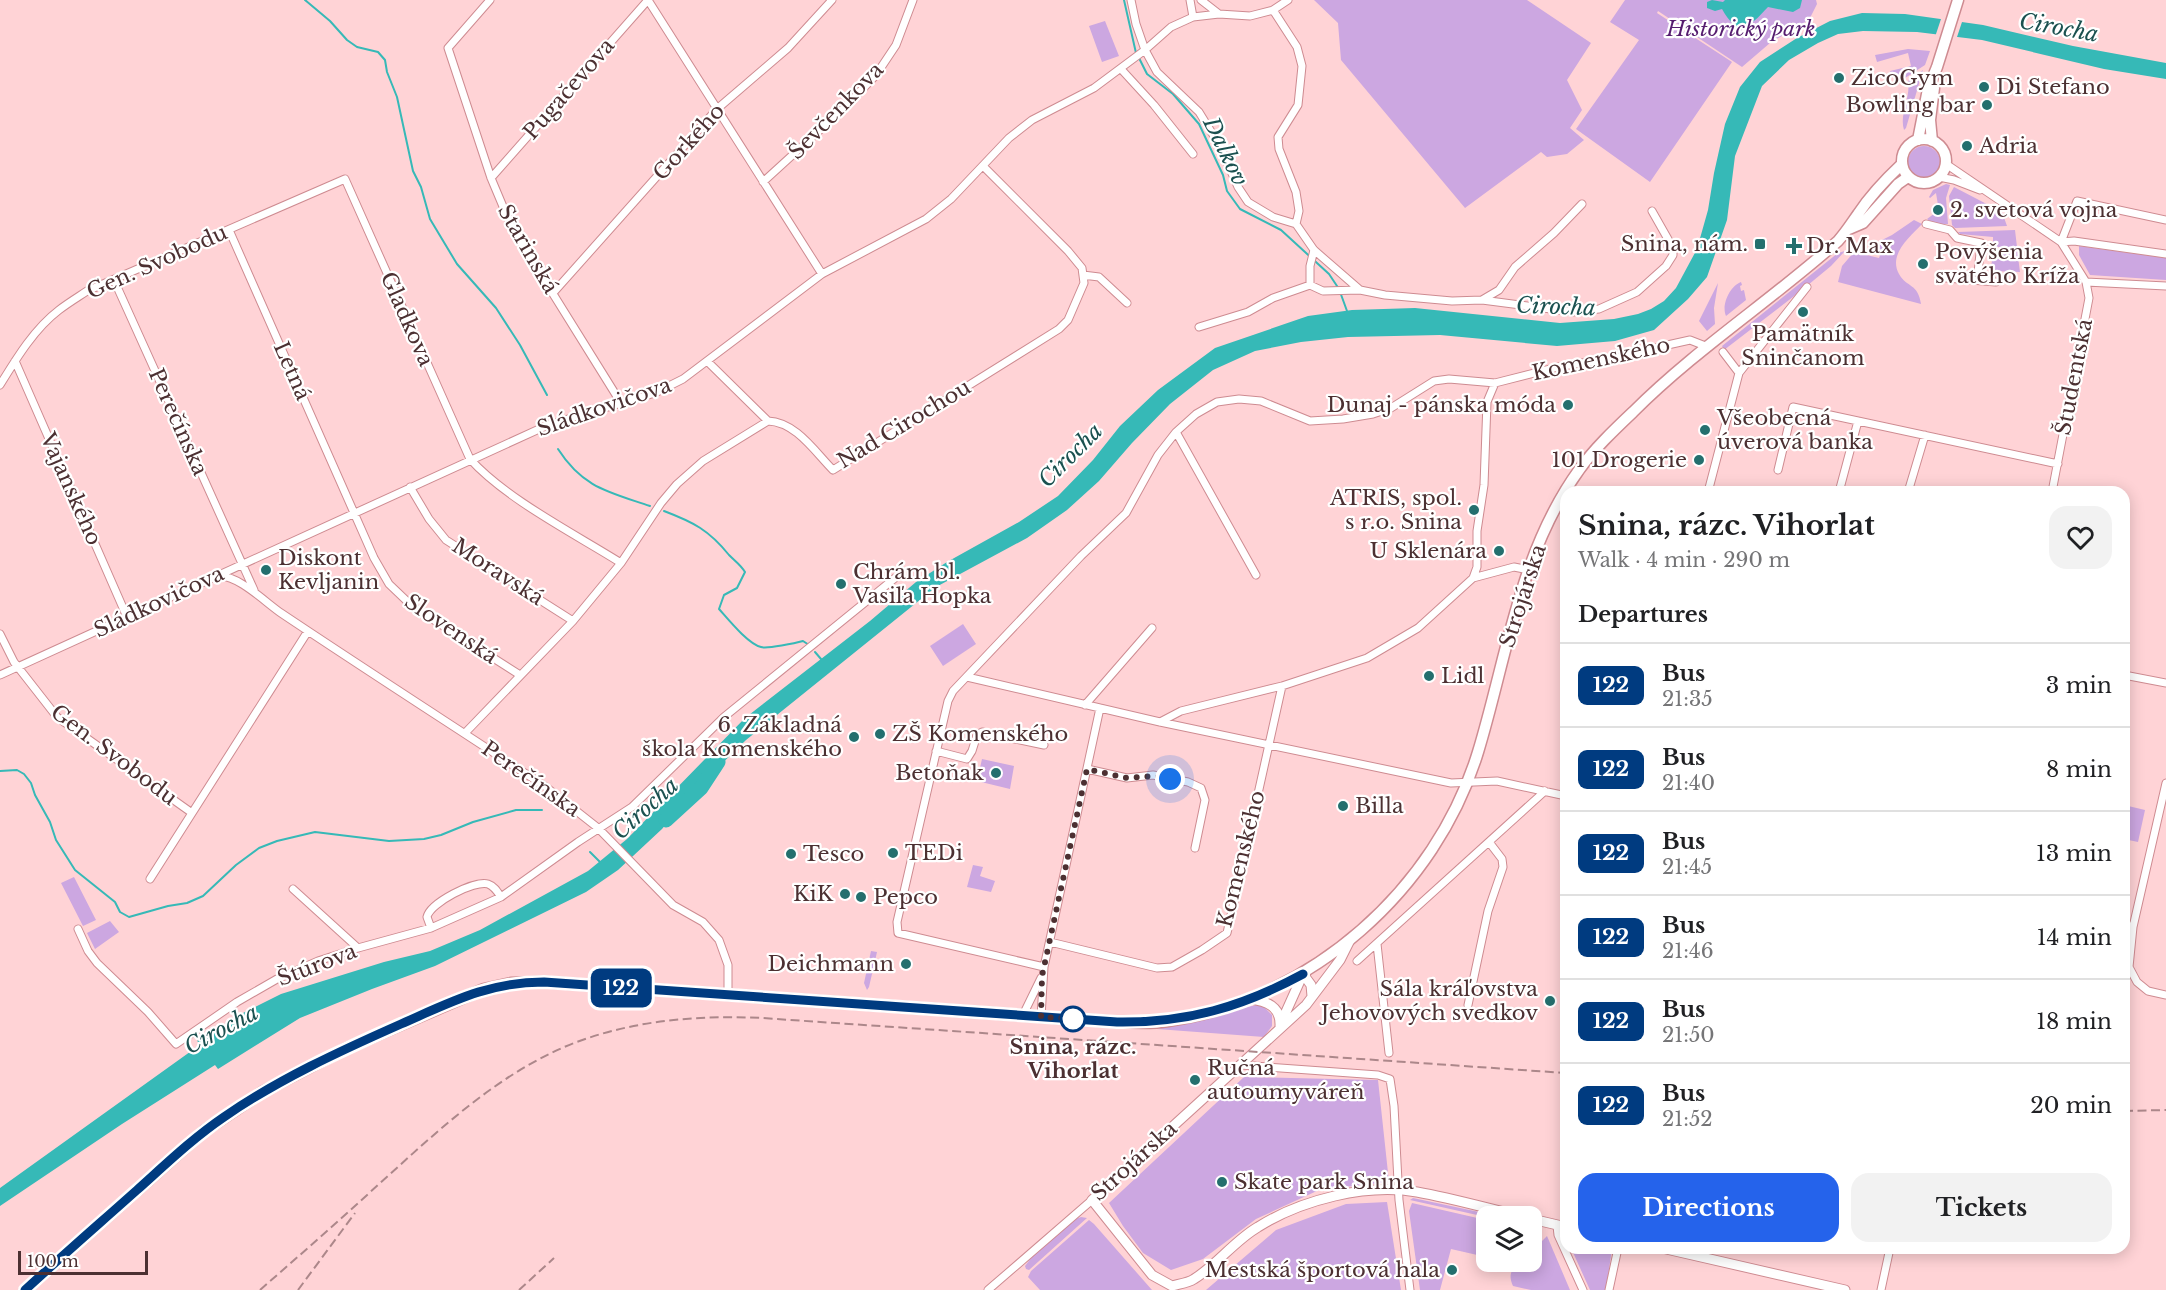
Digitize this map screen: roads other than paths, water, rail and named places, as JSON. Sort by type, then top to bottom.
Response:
[{"type":"main road","points":[[1918,140],[1928,88],[1958,1]]},
{"type":"main road","points":[[1932,141],[1930,120],[1937,67]]},
{"type":"main road","points":[[1849,229],[1858,214],[1902,164],[1905,149],[1918,140],[1932,141],[1942,148],[1946,156],[1946,164],[1939,177],[1931,183],[1921,183],[1908,177],[1902,164]]},
{"type":"main road","points":[[1849,229],[1863,223],[1898,184],[1908,177]]},
{"type":"main road","name":"Strojárska","points":[[1569,486],[1595,450],[1644,401],[1849,229]]},
{"type":"main road","name":"Strojárska","points":[[1279,1027],[1303,974],[1350,940],[1379,913],[1430,852],[1446,828],[1468,782],[1478,752],[1528,570],[1560,501]]},
{"type":"main road","name":"Strojárska","points":[[1092,1200],[1279,1027],[1306,1005],[1340,960],[1350,940]]},
{"type":"main road","points":[[25,1290],[154,1174],[224,1117],[295,1074],[345,1049],[484,989],[526,982],[1117,1022],[1166,1022],[1207,1013],[1250,999],[1303,974],[1311,985],[1312,996]]},
{"type":"main road","points":[[1250,999],[1268,1002],[1272,1005],[1276,1010],[1279,1027]]},
{"type":"main road","points":[[1092,1200],[1152,1275],[1172,1286],[1193,1280],[1256,1228],[1288,1210],[1320,1199],[1351,1193],[1399,1191],[1415,1192],[1476,1206]]},
{"type":"main road","points":[[1542,1221],[1560,1226]]},
{"type":"main road","points":[[1688,1254],[1845,1290]]},
{"type":"street","name":"Starinská","points":[[490,0],[448,48],[491,178],[512,228],[621,403]]},
{"type":"street","points":[[648,0],[822,274]]},
{"type":"street","name":"Pugačevova","points":[[491,178],[648,0]]},
{"type":"street","name":"Gorkého","points":[[553,293],[717,109],[788,48],[832,0]]},
{"type":"street","name":"Ševčenkova","points":[[764,182],[876,75],[896,45],[913,0]]},
{"type":"street","points":[[1131,0],[1143,51],[1157,72],[1199,112],[1220,146],[1238,187],[1248,202],[1274,217],[1296,224],[1313,251],[1360,290]]},
{"type":"street","points":[[1190,0],[1193,17]]},
{"type":"street","points":[[1201,0],[1219,14]]},
{"type":"street","points":[[1143,51],[1171,27],[1193,17],[1219,14],[1250,16],[1273,10],[1288,0]]},
{"type":"street","points":[[1273,10],[1297,47],[1302,66],[1299,105],[1278,137],[1279,149],[1296,192],[1299,211],[1296,224]]},
{"type":"street","name":"Sládkovičova","points":[[0,675],[470,459],[549,425],[655,393],[683,379],[822,274],[926,219],[951,200],[1009,138],[1032,120],[1094,88],[1143,51]]},
{"type":"street","points":[[1121,69],[1154,105],[1192,154]]},
{"type":"street","points":[[1946,164],[2061,242],[2086,282],[2166,286]]},
{"type":"street","points":[[984,166],[1068,251],[1082,268],[1083,274],[1099,277],[1127,303]]},
{"type":"street","points":[[1939,177],[1954,180],[1993,196]]},
{"type":"street","name":"Gen. Svobodu","points":[[0,385],[34,335],[57,311],[87,291],[345,179]]},
{"type":"street","name":"Gladkova","points":[[345,179],[470,459]]},
{"type":"street","points":[[2061,242],[2077,201],[2166,220]]},
{"type":"street","points":[[1482,300],[1499,290],[1515,267],[1554,233],[1582,204]]},
{"type":"street","points":[[1199,327],[1248,312],[1273,298],[1310,285],[1323,291],[1360,290],[1385,295],[1452,301],[1482,300],[1573,312],[1599,309],[1637,292],[1666,266],[1673,255],[1673,248],[1652,211]]},
{"type":"street","points":[[1926,224],[1950,230],[1957,238],[1981,243],[1978,273]]},
{"type":"street","name":"Letná","points":[[229,230],[354,512]]},
{"type":"street","points":[[2061,242],[2074,241],[2166,254]]},
{"type":"street","points":[[1310,285],[1313,251]]},
{"type":"street","name":"Nad Cirochou","points":[[768,421],[778,421],[798,434],[832,470],[1059,328],[1068,320],[1084,283],[1083,274]]},
{"type":"street","points":[[1946,278],[1996,282]]},
{"type":"street","name":"Perečínska","points":[[114,279],[252,587],[264,601]]},
{"type":"street","name":"Študentská","points":[[2053,486],[2089,298],[2086,282]]},
{"type":"street","points":[[1710,486],[1739,373],[1807,287]]},
{"type":"street","points":[[1499,290],[1502,304]]},
{"type":"street","name":"Komenského","points":[[1044,967],[898,933],[897,920],[948,701],[953,691],[1036,603],[1126,513],[1158,455],[1176,432],[1196,414],[1217,402],[1239,399],[1261,401],[1310,421],[1373,414],[1391,408],[1434,381],[1449,379],[1495,383],[1562,366],[1622,357],[1690,340],[1708,347]]},
{"type":"street","points":[[1723,352],[1739,373]]},
{"type":"street","name":"Vajanského","points":[[15,361],[128,617]]},
{"type":"street","points":[[465,733],[573,621],[621,563],[661,503],[677,484],[703,461],[768,421],[708,362]]},
{"type":"street","points":[[1473,578],[1477,567],[1478,531],[1485,485],[1487,402],[1495,383]]},
{"type":"street","points":[[1778,470],[1793,407],[2058,464]]},
{"type":"street","points":[[1841,486],[1858,421]]},
{"type":"street","points":[[1176,432],[1256,575]]},
{"type":"street","points":[[1910,486],[1925,435]]},
{"type":"street","points":[[470,459],[478,468],[517,498],[621,563]]},
{"type":"street","name":"Moravská","points":[[410,487],[429,519],[446,540],[573,621]]},
{"type":"street","name":"Slovenská","points":[[354,512],[374,558],[389,584],[412,606],[520,675]]},
{"type":"street","points":[[246,572],[246,567],[252,560]]},
{"type":"street","points":[[237,582],[237,570],[242,564]]},
{"type":"street","points":[[1160,722],[1181,711],[1282,686],[1367,657],[1418,628],[1473,578],[1514,567],[1528,570]]},
{"type":"street","name":"Perečínska","points":[[215,576],[230,581],[264,601]]},
{"type":"street","name":"Perečínska","points":[[215,576],[227,576],[237,582],[546,787],[598,828],[673,905],[703,922],[719,940],[728,965],[728,994]]},
{"type":"street","name":"Štúrova","points":[[78,929],[88,951],[97,963],[176,1044],[237,1002],[277,979],[318,961],[430,928],[501,897],[637,802],[723,717],[895,578]]},
{"type":"street","name":"Perečínska","points":[[237,582],[246,592]]},
{"type":"street","points":[[1085,705],[1152,628]]},
{"type":"street","points":[[150,879],[308,631]]},
{"type":"street","name":"Gen. Svobodu","points":[[0,634],[17,667],[57,717],[192,813]]},
{"type":"street","points":[[975,668],[978,680]]},
{"type":"street","points":[[2130,676],[2166,683]]},
{"type":"street","points":[[967,677],[1160,722],[1269,743],[1451,783],[1497,781],[1560,794]]},
{"type":"street","name":"Komenského","points":[[1050,942],[1157,968],[1172,967],[1227,933],[1282,686]]},
{"type":"street","points":[[1041,1017],[1042,976],[1100,708]]},
{"type":"street","points":[[936,751],[967,759],[972,751],[976,735],[982,732],[1044,745]]},
{"type":"street","points":[[1087,769],[1127,778],[1153,776],[1188,782],[1202,788],[1205,800],[1195,848]]},
{"type":"street","points":[[2130,957],[2133,927],[2166,783]]},
{"type":"street","points":[[1357,961],[1545,791]]},
{"type":"street","points":[[1468,1005],[1488,911],[1503,867],[1502,859],[1490,842]]},
{"type":"street","points":[[430,928],[427,917],[432,907],[473,885],[484,883],[491,885],[501,897]]},
{"type":"street","points":[[293,889],[358,948]]},
{"type":"street","points":[[1377,944],[1389,1053]]},
{"type":"street","points":[[2130,969],[2138,982],[2148,991],[2166,995]]},
{"type":"street","points":[[1023,1015],[1042,976]]},
{"type":"street","points":[[1240,1065],[1378,1075],[1390,1079],[1410,1290]]},
{"type":"street","name":"Strojárska","points":[[988,1290],[1092,1200]]},
{"type":"street","points":[[1567,1254],[1583,1290]]},
{"type":"street","points":[[1609,1290],[1617,1254]]},
{"type":"street","points":[[1881,1290],[1889,1254]]},
{"type":"water","points":[[1712,0],[1723,2],[1725,0],[1802,0],[1800,8],[1793,12],[1768,7],[1750,24],[1740,27],[1728,19],[1722,9],[1715,11],[1707,8],[1707,2]]},
{"type":"water","points":[[1862,13],[1905,14],[1983,25],[2073,46],[2166,63],[2166,79],[2104,69],[1982,40],[1917,32],[1863,31],[1838,34],[1818,43],[1789,60],[1762,86],[1735,156],[1727,220],[1707,277],[1688,299],[1654,330],[1615,341],[1557,346],[1440,335],[1348,337],[1301,342],[1255,351],[1213,370],[1170,404],[1099,481],[1067,510],[1027,538],[936,587],[746,740],[694,791],[662,829],[618,870],[586,892],[435,966],[300,1018],[218,1069],[215,1065],[0,1206],[0,1188],[201,1044],[197,1041],[243,1013],[281,994],[384,962],[430,951],[480,930],[588,871],[627,839],[745,718],[870,621],[916,582],[1019,522],[1058,496],[1093,460],[1120,426],[1158,390],[1215,348],[1308,316],[1352,310],[1415,308],[1560,323],[1614,319],[1638,314],[1664,301],[1676,288],[1697,249],[1708,210],[1725,124],[1740,87],[1760,62],[1797,38],[1830,21]]},
{"type":"waterway","points":[[305,0],[330,21],[347,40],[357,47],[378,52],[385,60],[397,97],[413,171],[421,187],[430,219],[457,264],[496,308],[520,345],[547,395]]},
{"type":"waterway","name":"Dalkov","points":[[1124,0],[1136,53]]},
{"type":"waterway","name":"Dalkov","points":[[1139,58],[1147,74],[1173,94],[1199,124],[1223,175],[1227,191],[1240,209],[1281,230],[1329,274],[1339,289],[1347,311]]},
{"type":"waterway","points":[[558,449],[577,472],[598,487],[650,506]]},
{"type":"waterway","points":[[664,511],[692,523],[707,533],[745,572],[737,588],[724,595],[719,609],[744,636],[761,647],[775,647],[803,641],[809,645]]},
{"type":"waterway","points":[[815,652],[821,659]]},
{"type":"waterway","name":"Cirocha","points":[[666,820],[701,788],[718,762]]},
{"type":"waterway","points":[[0,771],[17,770],[24,774],[31,783],[50,822],[56,840],[75,870],[115,902],[120,912],[129,917],[187,903],[203,896],[236,865],[259,848],[277,841],[315,832],[389,841],[424,839],[516,810],[542,810]]},
{"type":"waterway","points":[[590,852],[601,863]]},
{"type":"railway","points":[[260,1290],[470,1104],[546,1055],[597,1035],[643,1024],[714,1017],[762,1018],[1560,1073]]},
{"type":"railway","points":[[2130,1111],[2166,1110]]},
{"type":"railway","points":[[298,1290],[355,1213]]},
{"type":"railway","points":[[519,1290],[554,1258]]},
{"type":"place","name":"ZicoGym","points":[[1839,78]]},
{"type":"place","name":"Di Stefano","points":[[1984,87]]},
{"type":"place","name":"Bowling bar","points":[[1987,105]]},
{"type":"place","name":"Adria","points":[[1967,146]]},
{"type":"place","name":"2. svetová vojna","points":[[1938,210]]},
{"type":"place","name":"Snina, nám.","points":[[1760,244]]},
{"type":"place","name":"Dr. Max","points":[[1794,246]]},
{"type":"place","name":"Povýšenia svätého Kríža","points":[[1923,264]]},
{"type":"place","name":"Pamätník Sninčanom","points":[[1803,312]]},
{"type":"place","name":"Dunaj - pánska móda","points":[[1568,405]]},
{"type":"place","name":"Všeobecná úverová banka","points":[[1705,430]]},
{"type":"place","name":"101 Drogerie","points":[[1699,460]]},
{"type":"place","name":"ATRIS, spol. s r.o. Snina","points":[[1474,510]]},
{"type":"place","name":"U Sklenára","points":[[1499,551]]},
{"type":"place","name":"Diskont Kevljanin","points":[[266,570]]},
{"type":"place","name":"Chrám bl. Vasiľa Hopka","points":[[841,584]]},
{"type":"place","name":"Lidl","points":[[1429,676]]},
{"type":"place","name":"ZŠ Komenského","points":[[880,734]]},
{"type":"place","name":"6. Základná škola Komenského","points":[[854,737]]},
{"type":"place","name":"Betoňak","points":[[996,773]]},
{"type":"place","name":"Billa","points":[[1343,806]]},
{"type":"place","name":"TEDi","points":[[893,853]]},
{"type":"place","name":"Tesco","points":[[791,854]]},
{"type":"place","name":"KiK","points":[[845,894]]},
{"type":"place","name":"Pepco","points":[[861,897]]},
{"type":"place","name":"Deichmann","points":[[906,964]]},
{"type":"place","name":"Sála kráľovstva Jehovových svedkov","points":[[1550,1001]]},
{"type":"place","name":"Snina, rázc. Vihorlat","points":[[1073,1019]]},
{"type":"place","name":"Ručná autoumyváreň","points":[[1195,1080]]},
{"type":"place","name":"Skate park Snina","points":[[1222,1182]]},
{"type":"place","name":"Mestská športová hala","points":[[1452,1270]]},
{"type":"park label","name":"Historický park","points":[[1741,29]]}]
